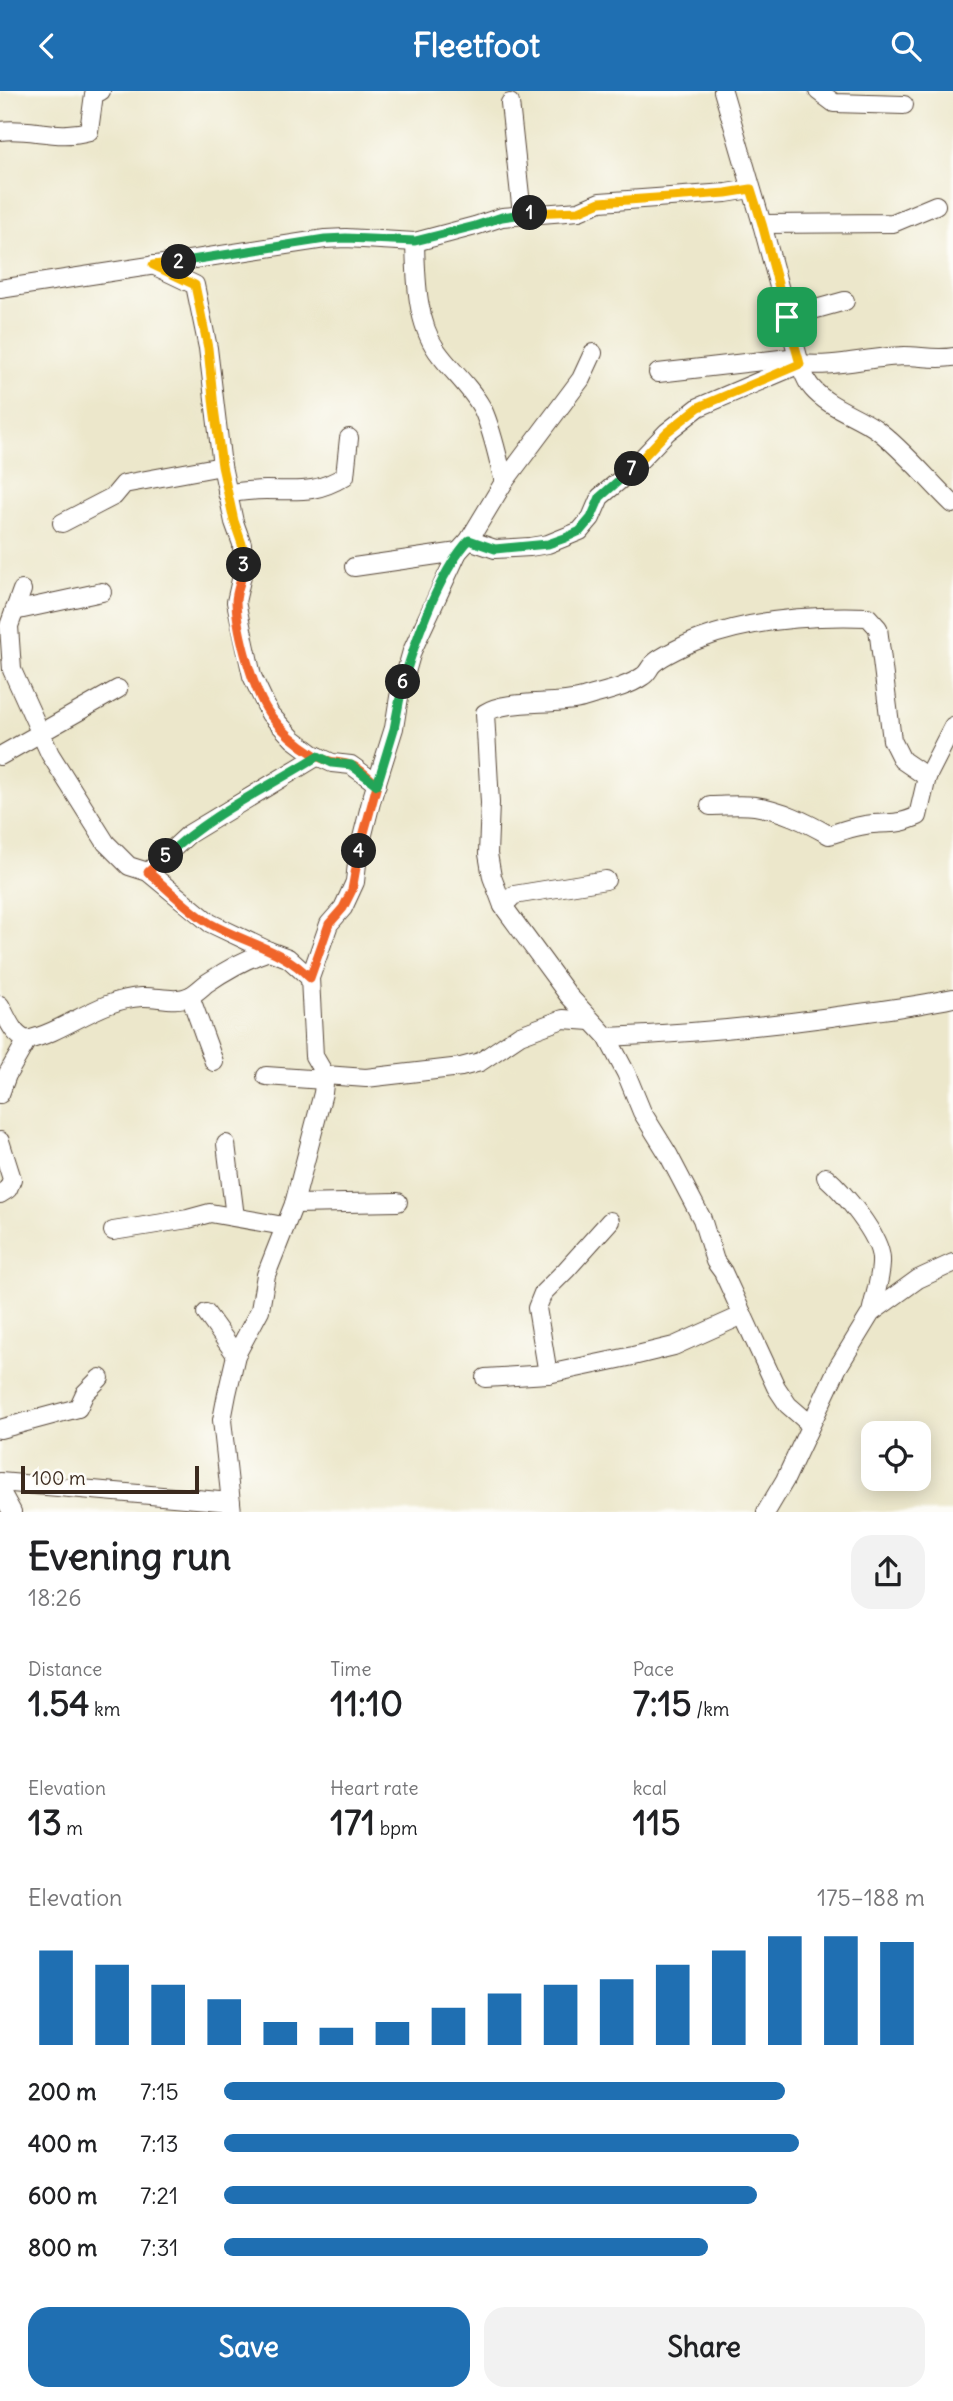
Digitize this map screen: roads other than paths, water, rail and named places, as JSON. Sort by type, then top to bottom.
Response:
[{"type":"street","points":[[0,131],[19,129],[71,136],[89,131],[94,94],[101,91]]},
{"type":"street","points":[[723,91],[799,360],[812,389],[874,428],[953,504]]},
{"type":"street","points":[[818,91],[834,103],[904,105]]},
{"type":"street","points":[[510,103],[522,214]]},
{"type":"street","points":[[1,287],[267,250],[325,239],[415,241],[502,217],[579,211],[600,202],[751,189]]},
{"type":"street","points":[[762,224],[893,223],[936,205]]},
{"type":"street","points":[[415,241],[416,278],[427,331],[435,349],[473,394],[483,411],[504,482]]},
{"type":"street","points":[[153,265],[195,285],[208,348],[222,466],[242,544],[243,579],[236,602],[252,676],[270,715],[293,739],[332,763],[351,765],[377,785]]},
{"type":"street","points":[[787,317],[845,301]]},
{"type":"street","points":[[0,1482],[232,1507],[222,1420],[236,1355],[260,1310],[266,1275],[293,1204],[319,1112],[324,1077],[314,1056],[310,978],[329,924],[343,908],[355,882],[358,854],[394,729],[399,697],[412,651],[441,585],[463,546],[504,482],[581,379],[593,353]]},
{"type":"street","points":[[658,373],[799,360],[816,366],[905,356],[943,359],[953,357]]},
{"type":"street","points":[[354,567],[463,546],[495,549],[530,547],[548,544],[580,531],[591,518],[600,497],[626,475],[667,432],[699,407],[799,360]]},
{"type":"street","points":[[227,493],[311,491],[328,486],[345,476],[349,438]]},
{"type":"street","points":[[62,523],[114,496],[124,484],[222,466]]},
{"type":"street","points":[[22,590],[9,626],[12,670],[60,773],[79,797],[106,843],[129,866],[148,872],[210,923],[288,958],[310,978]]},
{"type":"street","points":[[14,611],[102,592]]},
{"type":"street","points":[[810,1424],[788,1405],[776,1387],[715,1261],[702,1219],[668,1154],[642,1112],[607,1037],[569,996],[503,905],[492,877],[488,855],[490,803],[485,713],[496,706],[579,699],[633,682],[646,675],[653,663],[699,639],[744,626],[779,619],[867,617],[878,628],[891,740],[902,760],[927,777]]},
{"type":"street","points":[[0,756],[118,689]]},
{"type":"street","points":[[710,806],[754,806],[780,812],[803,820],[829,835],[854,826],[898,824],[918,816],[927,777],[953,726]]},
{"type":"street","points":[[148,872],[189,834],[318,756]]},
{"type":"street","points":[[503,905],[514,895],[606,880]]},
{"type":"street","points":[[0,1005],[19,1037],[27,1040],[55,1031],[92,1009],[142,996],[163,999],[190,996],[225,972],[269,951]]},
{"type":"street","points":[[190,996],[214,1062]]},
{"type":"street","points":[[607,1037],[676,1034],[782,1024],[953,998]]},
{"type":"street","points":[[266,1076],[366,1078],[461,1067],[480,1062],[520,1035],[563,1019],[591,1021]]},
{"type":"street","points":[[0,1094],[7,1075],[27,1040]]},
{"type":"street","points":[[0,1141],[12,1179],[8,1189],[0,1194]]},
{"type":"street","points":[[226,1144],[235,1217]]},
{"type":"street","points":[[766,1512],[785,1480],[838,1367],[871,1313],[881,1260],[879,1248],[843,1192],[826,1177]]},
{"type":"street","points":[[293,1204],[398,1202]]},
{"type":"street","points":[[113,1231],[210,1213],[284,1226]]},
{"type":"street","points":[[548,1374],[537,1308],[543,1293],[610,1221]]},
{"type":"street","points":[[871,1313],[918,1279],[953,1263]]},
{"type":"street","points":[[206,1313],[236,1355]]},
{"type":"street","points":[[485,1378],[548,1374],[674,1346],[743,1315]]},
{"type":"street","points":[[0,1429],[78,1408],[86,1393],[100,1378]]},
{"type":"street","points":[[0,1490],[12,1512]]}]
